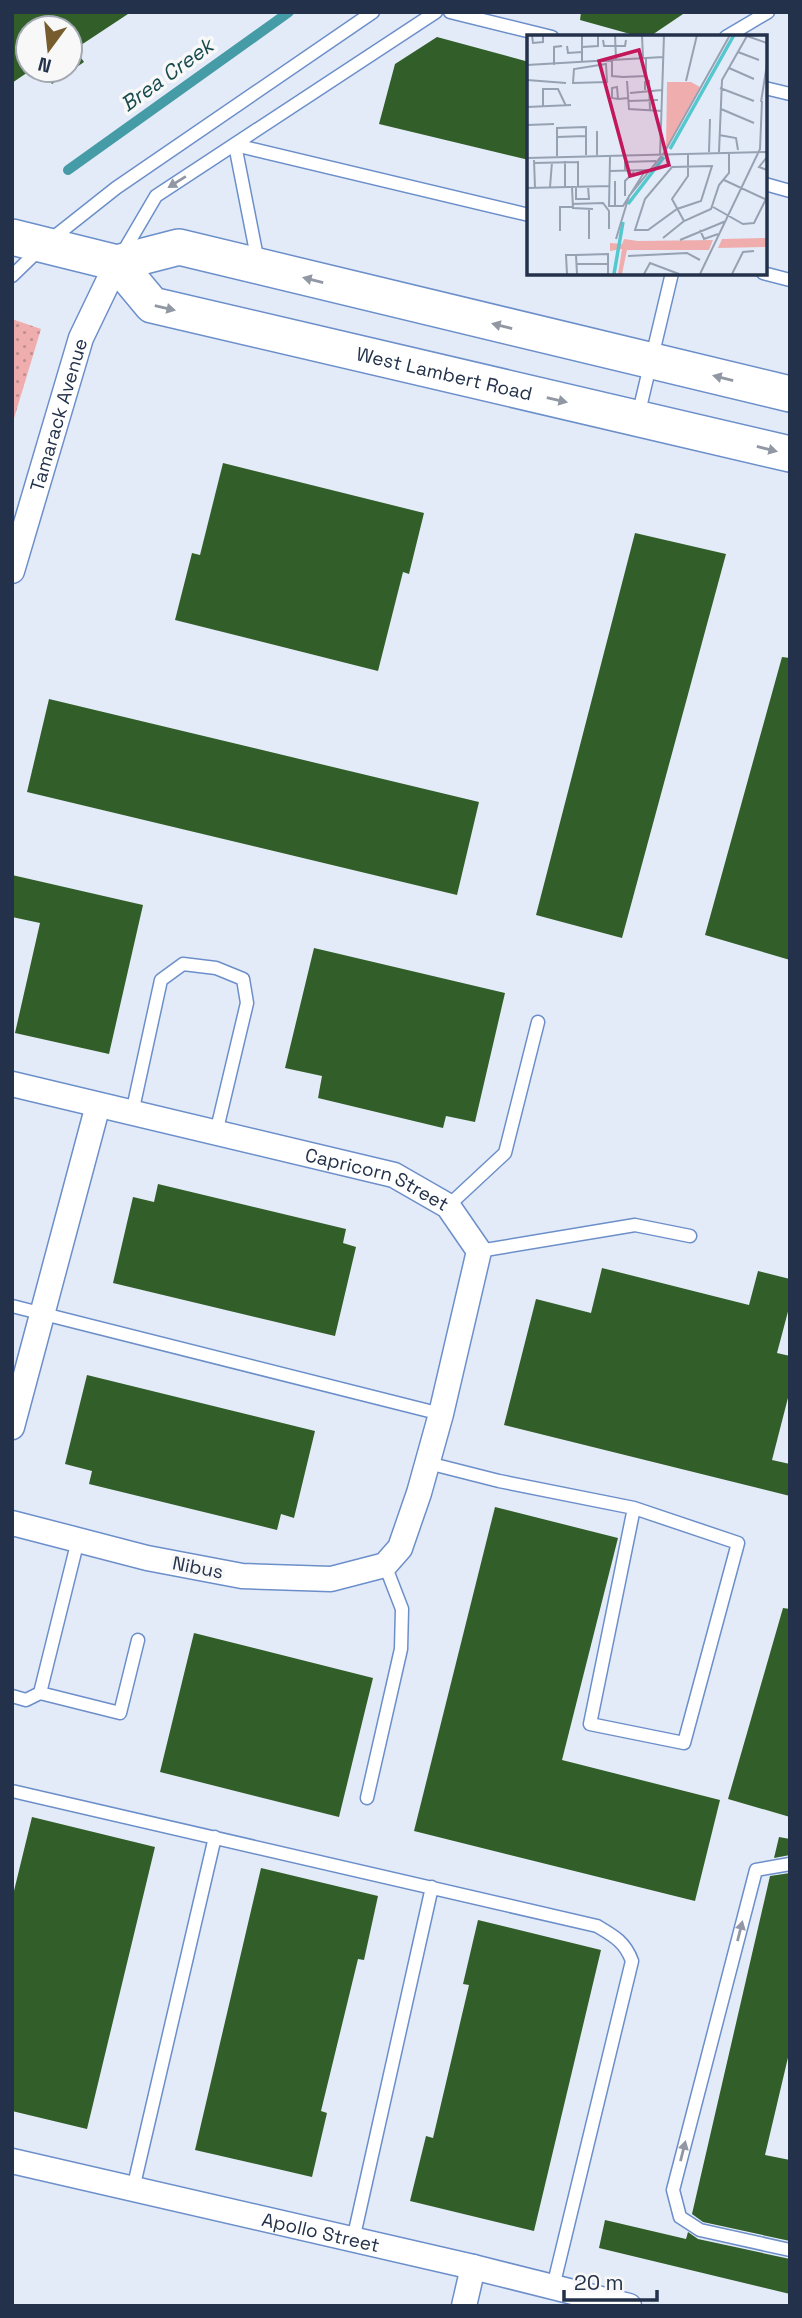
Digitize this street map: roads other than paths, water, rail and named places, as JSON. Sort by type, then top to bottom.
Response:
[{"type":"main road","points":[[28,241],[117,263],[179,247],[790,394]]},
{"type":"main road","name":"West Lambert Road","points":[[117,263],[152,305],[790,454]]},
{"type":"street","name":"Tamarack Avenue","points":[[12,571],[81,338],[117,263]]},
{"type":"street","name":"Capricorn Street","points":[[12,1084],[394,1175],[448,1206],[479,1251]]},
{"type":"street","points":[[12,1427],[98,1105]]},
{"type":"street","points":[[385,1564],[400,1548],[428,1463],[479,1251]]},
{"type":"street","name":"Nibus","points":[[12,1523],[147,1558],[242,1576],[331,1579],[385,1564]]},
{"type":"street","name":"Apollo Street","points":[[12,2161],[473,2267],[629,2306]]},
{"type":"street","points":[[464,2306],[473,2267]]},
{"type":"lane","points":[[12,276],[28,241],[116,188],[373,12]]},
{"type":"lane","points":[[117,263],[156,196],[436,12]]},
{"type":"lane","points":[[450,12],[485,16],[546,35]]},
{"type":"lane","points":[[729,35],[768,12]]},
{"type":"lane","points":[[767,88],[790,94]]},
{"type":"lane","points":[[235,145],[527,215]]},
{"type":"lane","points":[[235,145],[259,267]]},
{"type":"lane","points":[[767,185],[790,191]]},
{"type":"lane","points":[[767,274],[790,280]]},
{"type":"lane","points":[[637,418],[672,275]]},
{"type":"lane","points":[[132,1113],[161,980],[183,964],[216,968],[243,979],[247,1003],[216,1133]]},
{"type":"lane","points":[[448,1206],[505,1153],[538,1022]]},
{"type":"lane","points":[[479,1251],[635,1225],[690,1237]]},
{"type":"lane","points":[[12,1307],[441,1413]]},
{"type":"lane","points":[[428,1463],[634,1508],[738,1542],[684,1743],[590,1724],[634,1508]]},
{"type":"lane","points":[[40,1693],[78,1540]]},
{"type":"lane","points":[[367,1797],[401,1649],[402,1609],[385,1564]]},
{"type":"lane","points":[[12,1696],[26,1700],[40,1693],[120,1713],[138,1640]]},
{"type":"lane","points":[[13,1790],[597,1926],[618,1938],[627,1947],[632,1961],[553,2287]]},
{"type":"lane","points":[[134,2189],[215,1837]]},
{"type":"lane","points":[[790,1864],[755,1870],[673,2190],[680,2217],[700,2230],[790,2250]]},
{"type":"lane","points":[[352,2240],[432,1887]]},
{"type":"waterway","name":"Brea Creek","points":[[68,170],[289,12]]}]
